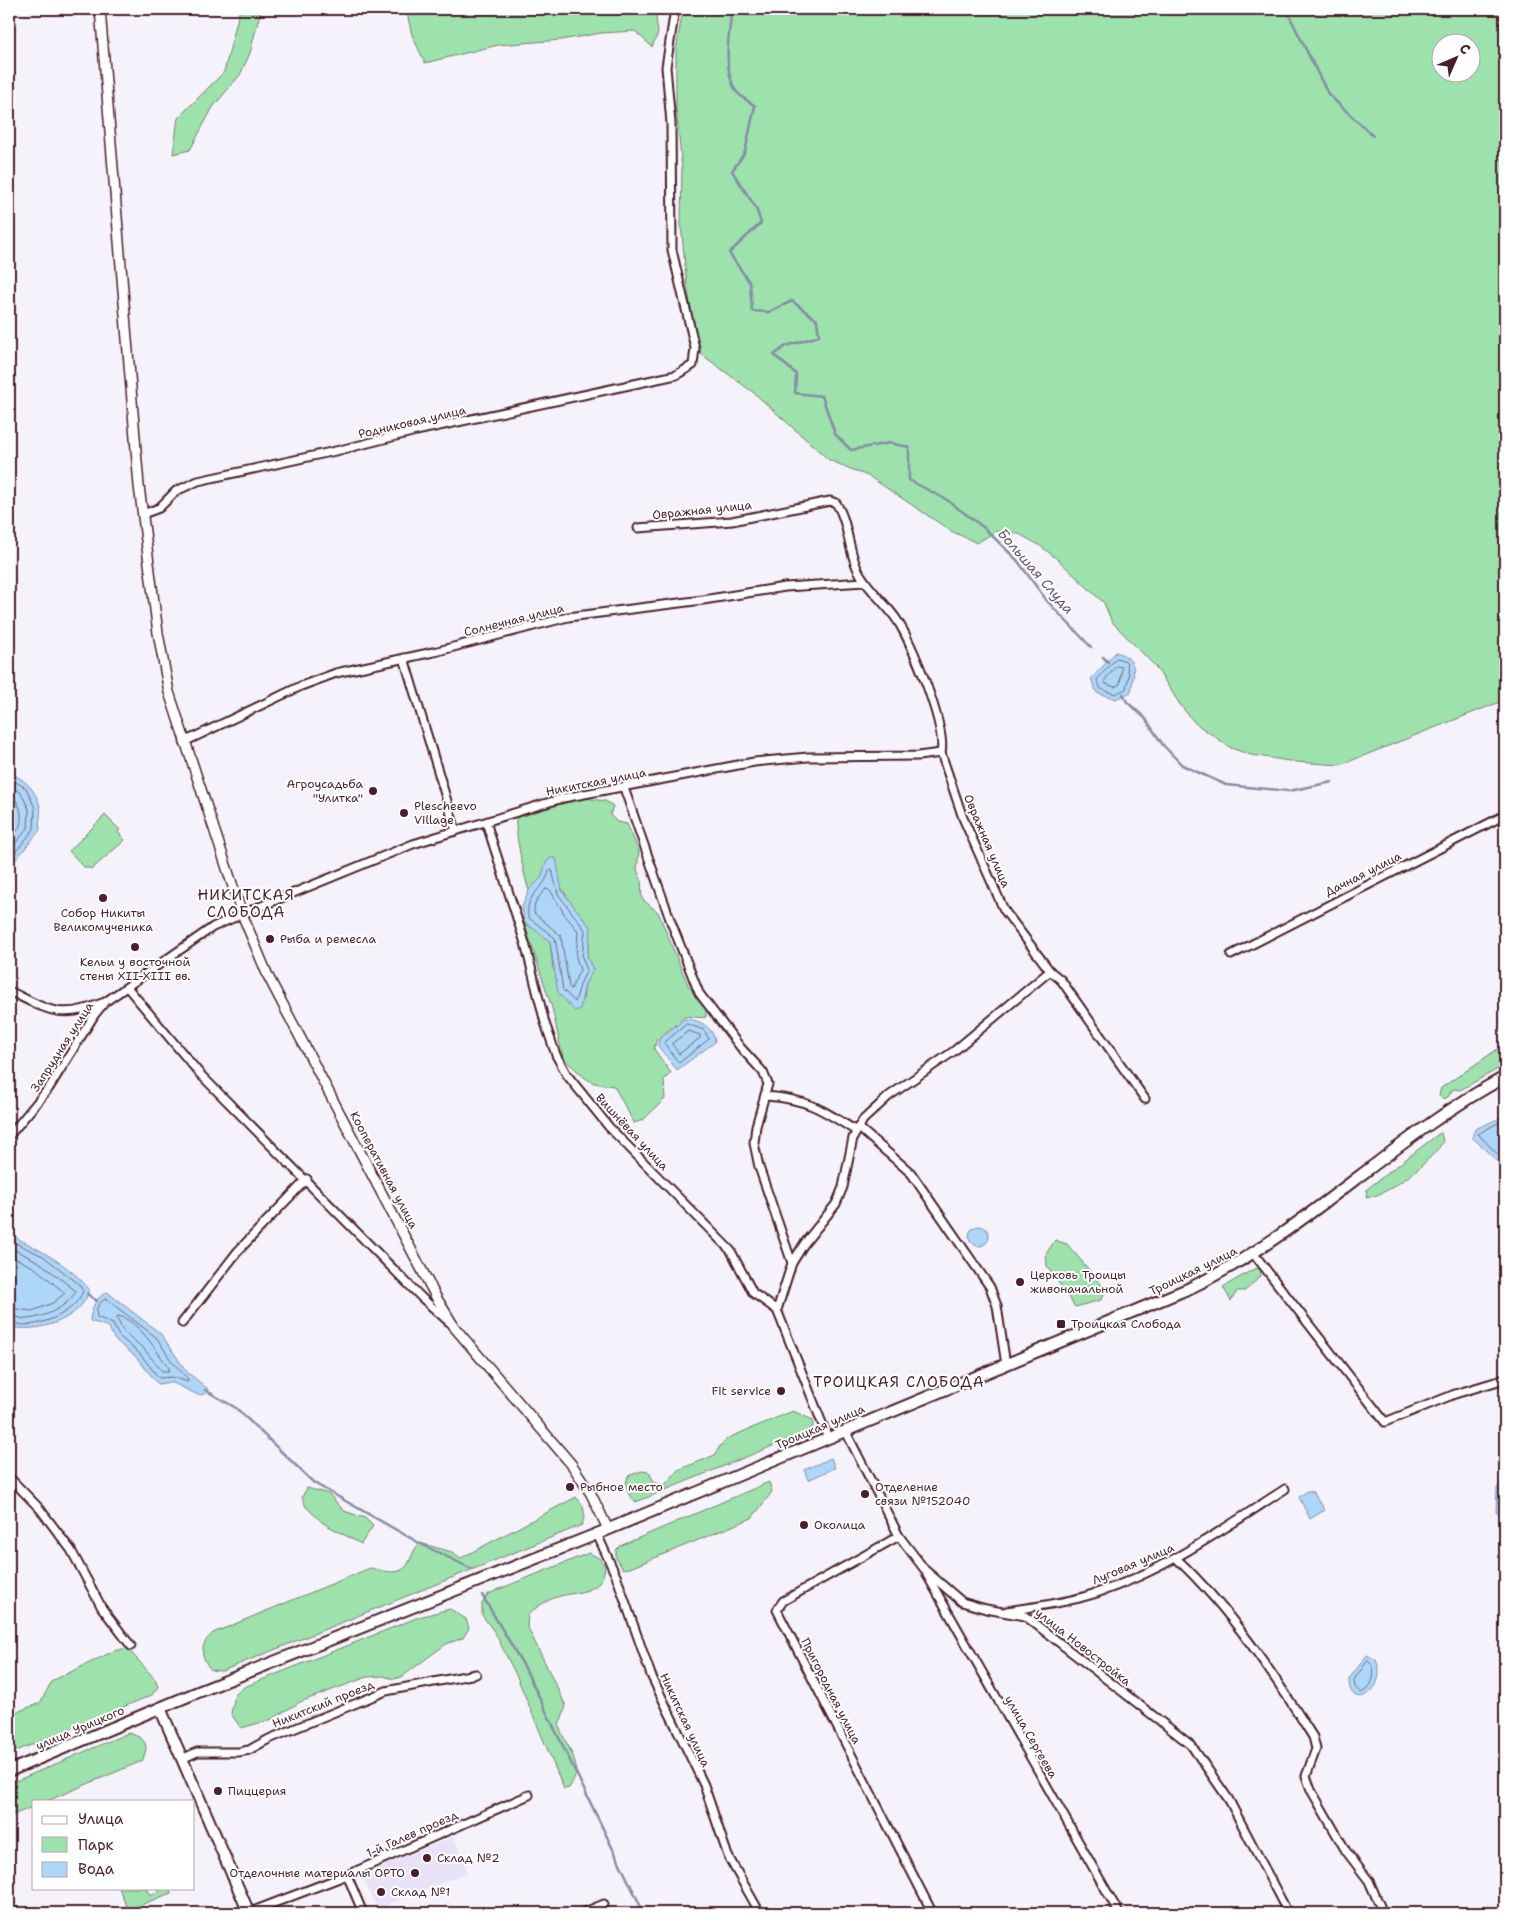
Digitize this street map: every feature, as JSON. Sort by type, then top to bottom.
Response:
[{"type":"main road","name":"Троицкая улица","points":[[597,1534],[1190,1288],[1254,1254],[1309,1216],[1432,1122],[1505,1078]]},
{"type":"main road","name":"улица Урицкого","points":[[9,1771],[160,1708],[597,1534]]},
{"type":"main road","points":[[160,1708],[248,1913]]},
{"type":"street","name":"Кооперативная улица","points":[[100,9],[143,514],[166,676],[184,742],[242,914],[268,976],[436,1297],[455,1328],[572,1465],[591,1494],[608,1529]]},
{"type":"street","name":"Родниковая улица","points":[[143,514],[159,508],[176,491],[198,481],[314,456],[416,431],[676,375],[693,365],[695,348],[672,250],[671,123],[666,67],[675,9]]},
{"type":"street","name":"Овражная улица","points":[[638,528],[732,521],[830,501],[836,503],[840,508],[857,568],[865,582],[897,620],[912,650],[934,706],[944,743],[941,753],[963,818],[1004,910],[1050,971],[1061,980],[1145,1099]]},
{"type":"street","name":"Солнечная улица","points":[[184,742],[301,686],[336,673],[568,617],[703,600],[785,587],[865,582]]},
{"type":"street","points":[[404,658],[456,831]]},
{"type":"street","name":"Никитская улица","points":[[242,914],[413,844],[562,798],[624,788],[754,762],[808,757],[918,756],[941,753]]},
{"type":"street","points":[[624,788],[671,922],[699,993],[741,1048],[763,1072],[768,1084],[756,1126],[754,1143],[762,1176],[792,1263]]},
{"type":"street","name":"Дачная улица","points":[[1231,955],[1505,815]]},
{"type":"street","name":"Вишнёвая улица","points":[[486,822],[525,943],[545,1023],[556,1055],[567,1075],[609,1127],[732,1251],[753,1293],[777,1310]]},
{"type":"street","name":"Запрудная улица","points":[[9,1136],[49,1088],[95,1014],[105,1002],[213,927],[242,914]]},
{"type":"street","points":[[828,1438],[777,1310],[792,1263],[804,1244],[836,1204],[843,1187],[857,1129],[889,1096],[954,1051],[1050,971]]},
{"type":"street","points":[[127,987],[200,1074],[307,1179],[422,1298],[455,1328]]},
{"type":"street","points":[[9,991],[53,1012],[70,1014],[85,1011],[105,1002]]},
{"type":"street","points":[[766,1096],[792,1098],[806,1102],[857,1129],[911,1173],[990,1286],[997,1306],[1006,1365]]},
{"type":"street","points":[[182,1324],[238,1251],[307,1179]]},
{"type":"street","points":[[1254,1254],[1385,1422],[1455,1394],[1505,1379]]},
{"type":"street","name":"улица Новостройка","points":[[845,1430],[899,1536],[925,1570],[962,1602],[1025,1616],[1192,1745],[1229,1800],[1288,1913]]},
{"type":"street","points":[[9,1477],[40,1509],[70,1550],[102,1608],[131,1646]]},
{"type":"street","name":"Луговая улица","points":[[1002,1612],[1082,1598],[1113,1587],[1177,1559],[1285,1489]]},
{"type":"street","name":"Никитская улица","points":[[597,1534],[617,1578],[651,1675],[704,1786],[728,1856],[760,1913]]},
{"type":"street","name":"Пригородная улица","points":[[899,1536],[783,1601],[777,1610],[931,1910]]},
{"type":"street","points":[[1177,1559],[1190,1571],[1250,1645],[1313,1738],[1316,1749],[1306,1776],[1311,1790],[1346,1851],[1368,1881],[1383,1913]]},
{"type":"street","name":"улица Сергеева","points":[[925,1570],[1119,1913]]},
{"type":"street","name":"Никитский проезд","points":[[182,1759],[197,1752],[239,1752],[249,1750],[269,1739],[386,1691],[476,1674]]},
{"type":"street","name":"1-й Галев проезд","points":[[248,1913],[347,1875],[529,1795]]},
{"type":"street","points":[[347,1875],[363,1913]]},
{"type":"street","points":[[582,1913],[604,1904]]},
{"type":"shaded area","name":"Отделочные материалы ОРТО","points":[[454,1837],[468,1872],[376,1909],[362,1873]]},
{"type":"green space","points":[[240,9],[261,9],[250,53],[240,75],[213,107],[190,150],[173,154],[178,118],[224,72]]},
{"type":"green space","points":[[406,9],[655,9],[658,33],[652,47],[635,31],[601,33],[561,40],[498,45],[425,63],[412,35]]},
{"type":"green space","points":[[683,9],[1505,9],[1505,700],[1340,765],[1296,762],[1251,755],[1231,748],[1195,723],[1181,706],[1155,666],[1112,622],[1104,603],[1056,558],[1039,545],[1019,534],[996,531],[977,543],[951,531],[870,477],[829,460],[754,393],[701,354],[687,286],[681,224],[682,168],[676,108],[676,50]]},
{"type":"green space","points":[[585,798],[605,801],[613,806],[610,815],[617,822],[627,824],[639,851],[637,870],[641,879],[642,899],[658,912],[688,985],[706,1009],[706,1017],[685,1017],[657,1039],[654,1049],[671,1073],[664,1080],[665,1099],[643,1120],[634,1123],[614,1086],[594,1083],[585,1078],[563,1058],[552,1008],[524,922],[550,941],[553,969],[583,999],[585,983],[593,970],[587,957],[591,928],[574,909],[561,887],[542,877],[529,890],[520,855],[516,820],[521,814]]},
{"type":"green space","points":[[105,815],[120,830],[118,832],[125,840],[92,869],[84,867],[69,851]]},
{"type":"green space","points":[[1505,1044],[1505,1065],[1460,1090],[1453,1089],[1448,1097],[1442,1099],[1439,1096],[1441,1088]]},
{"type":"green space","points":[[1441,1132],[1443,1142],[1419,1168],[1387,1191],[1366,1198],[1367,1189]]},
{"type":"green space","points":[[1055,1240],[1067,1244],[1106,1290],[1101,1300],[1075,1307],[1047,1266],[1046,1254]]},
{"type":"green space","points":[[1260,1268],[1261,1276],[1245,1291],[1237,1291],[1231,1301],[1223,1287],[1254,1269]]},
{"type":"green space","points":[[793,1411],[813,1420],[813,1427],[802,1434],[636,1502],[628,1494],[626,1483],[628,1476],[642,1471],[649,1472],[654,1482],[664,1486],[678,1470],[715,1455],[728,1438]]},
{"type":"green space","points":[[769,1482],[772,1492],[752,1518],[630,1568],[623,1569],[616,1558],[616,1550],[620,1546]]},
{"type":"green space","points":[[307,1488],[329,1494],[344,1511],[365,1518],[373,1526],[361,1544],[323,1523],[306,1507],[302,1497]]},
{"type":"green space","points":[[576,1497],[584,1510],[582,1525],[222,1671],[211,1670],[205,1660],[203,1646],[208,1637],[213,1633],[370,1568],[393,1572],[403,1569],[407,1566],[420,1543],[452,1552],[461,1558]]},
{"type":"green space","points":[[589,1553],[599,1558],[605,1566],[599,1583],[587,1590],[543,1603],[528,1615],[527,1626],[566,1706],[559,1726],[573,1757],[576,1772],[569,1788],[564,1789],[517,1677],[495,1633],[482,1615],[482,1604],[487,1595],[497,1590]]},
{"type":"green space","points":[[450,1609],[466,1619],[469,1628],[463,1638],[446,1644],[403,1676],[394,1679],[383,1676],[367,1677],[300,1702],[270,1720],[241,1728],[231,1714],[235,1695],[244,1687],[419,1617]]},
{"type":"green space","points":[[127,1648],[155,1679],[158,1687],[152,1695],[9,1754],[9,1715],[40,1703],[52,1681],[114,1651]]},
{"type":"green space","points":[[128,1733],[139,1737],[145,1742],[146,1750],[142,1761],[49,1800],[32,1800],[32,1807],[9,1817],[9,1784]]},
{"type":"green space","points":[[120,1890],[147,1890],[150,1895],[159,1890],[170,1890],[171,1893],[121,1913],[111,1913],[126,1906]]},
{"type":"water","points":[[1116,652],[1132,663],[1134,672],[1131,692],[1116,699],[1097,693],[1091,679]]},
{"type":"water","points":[[9,773],[24,781],[32,790],[36,795],[41,812],[40,830],[9,868]]},
{"type":"water","points":[[550,858],[556,858],[562,891],[591,928],[587,957],[593,970],[585,984],[580,1009],[575,1011],[558,993],[550,941],[524,922],[522,907],[529,890],[542,877],[545,864]]},
{"type":"water","points":[[685,1019],[695,1020],[708,1028],[712,1032],[715,1042],[677,1070],[658,1046],[659,1039]]},
{"type":"water","points":[[1505,1113],[1505,1169],[1472,1137],[1475,1129],[1498,1119]]},
{"type":"water","points":[[979,1226],[986,1229],[989,1236],[986,1243],[979,1246],[972,1243],[969,1236],[972,1229]]},
{"type":"water","points":[[9,1234],[52,1257],[81,1280],[89,1289],[85,1300],[78,1309],[57,1322],[44,1326],[20,1328],[9,1326]]},
{"type":"water","points":[[107,1292],[161,1334],[187,1372],[208,1389],[206,1394],[198,1395],[171,1382],[158,1384],[136,1357],[114,1339],[109,1327],[90,1321],[94,1304]]},
{"type":"water","points":[[831,1458],[835,1468],[808,1480],[804,1470]]},
{"type":"water","points":[[1505,1478],[1505,1521],[1496,1512],[1497,1488]]},
{"type":"water","points":[[1307,1491],[1313,1492],[1325,1510],[1310,1519],[1299,1497]]},
{"type":"water","points":[[1367,1655],[1376,1660],[1379,1671],[1378,1681],[1373,1689],[1361,1697],[1355,1695],[1350,1690],[1349,1679]]},
{"type":"waterway","name":"Большая Слуда","points":[[732,9],[728,40],[729,72],[736,91],[755,106],[745,152],[732,171],[756,208],[761,223],[729,253],[750,283],[752,311],[769,312],[792,301],[817,320],[819,336],[786,346],[774,355],[796,374],[795,393],[822,396],[835,434],[851,450],[889,443],[909,447],[909,480],[947,500],[983,527],[1017,560],[1047,601],[1091,647]]},
{"type":"waterway","points":[[1286,9],[1328,94],[1373,136]]},
{"type":"waterway","name":"Большая Слуда","points":[[1103,657],[1108,662]]},
{"type":"waterway","name":"Большая Слуда","points":[[1123,694],[1127,702],[1145,718],[1163,745],[1182,765],[1226,785],[1289,791],[1332,782]]},
{"type":"waterway","points":[[87,1294],[97,1301]]},
{"type":"waterway","points":[[205,1390],[236,1408],[314,1483],[421,1544],[472,1569]]},
{"type":"waterway","points":[[482,1595],[525,1668],[644,1913]]},
{"type":"place","name":"Агроусадьба \"Улитка\"","points":[[373,791]]},
{"type":"place","name":"Plescheevo Village","points":[[404,813]]},
{"type":"place","name":"Собор Никиты Великомученика","points":[[103,898]]},
{"type":"place","name":"Рыба и ремесла","points":[[270,939]]},
{"type":"place","name":"Кельи у восточной стены XII-XIII вв.","points":[[135,947]]},
{"type":"place","name":"Церковь Троицы живоначальной","points":[[1020,1282]]},
{"type":"place","name":"Троицкая Слобода","points":[[1061,1324]]},
{"type":"place","name":"Fit service","points":[[781,1391]]},
{"type":"place","name":"Рыбное место","points":[[570,1487]]},
{"type":"place","name":"Отделение связи №152040","points":[[865,1494]]},
{"type":"place","name":"Околица","points":[[804,1525]]},
{"type":"place","name":"Пиццерия","points":[[218,1791]]},
{"type":"place","name":"Склад №2","points":[[427,1858]]},
{"type":"place","name":"Отделочные материалы ОРТО","points":[[415,1873]]},
{"type":"place","name":"Склад №1","points":[[381,1892]]},
{"type":"district","name":"НИКИТСКАЯ СЛОБОДА","points":[[246,904]]},
{"type":"district","name":"ТРОИЦКАЯ СЛОБОДА","points":[[899,1382]]}]
